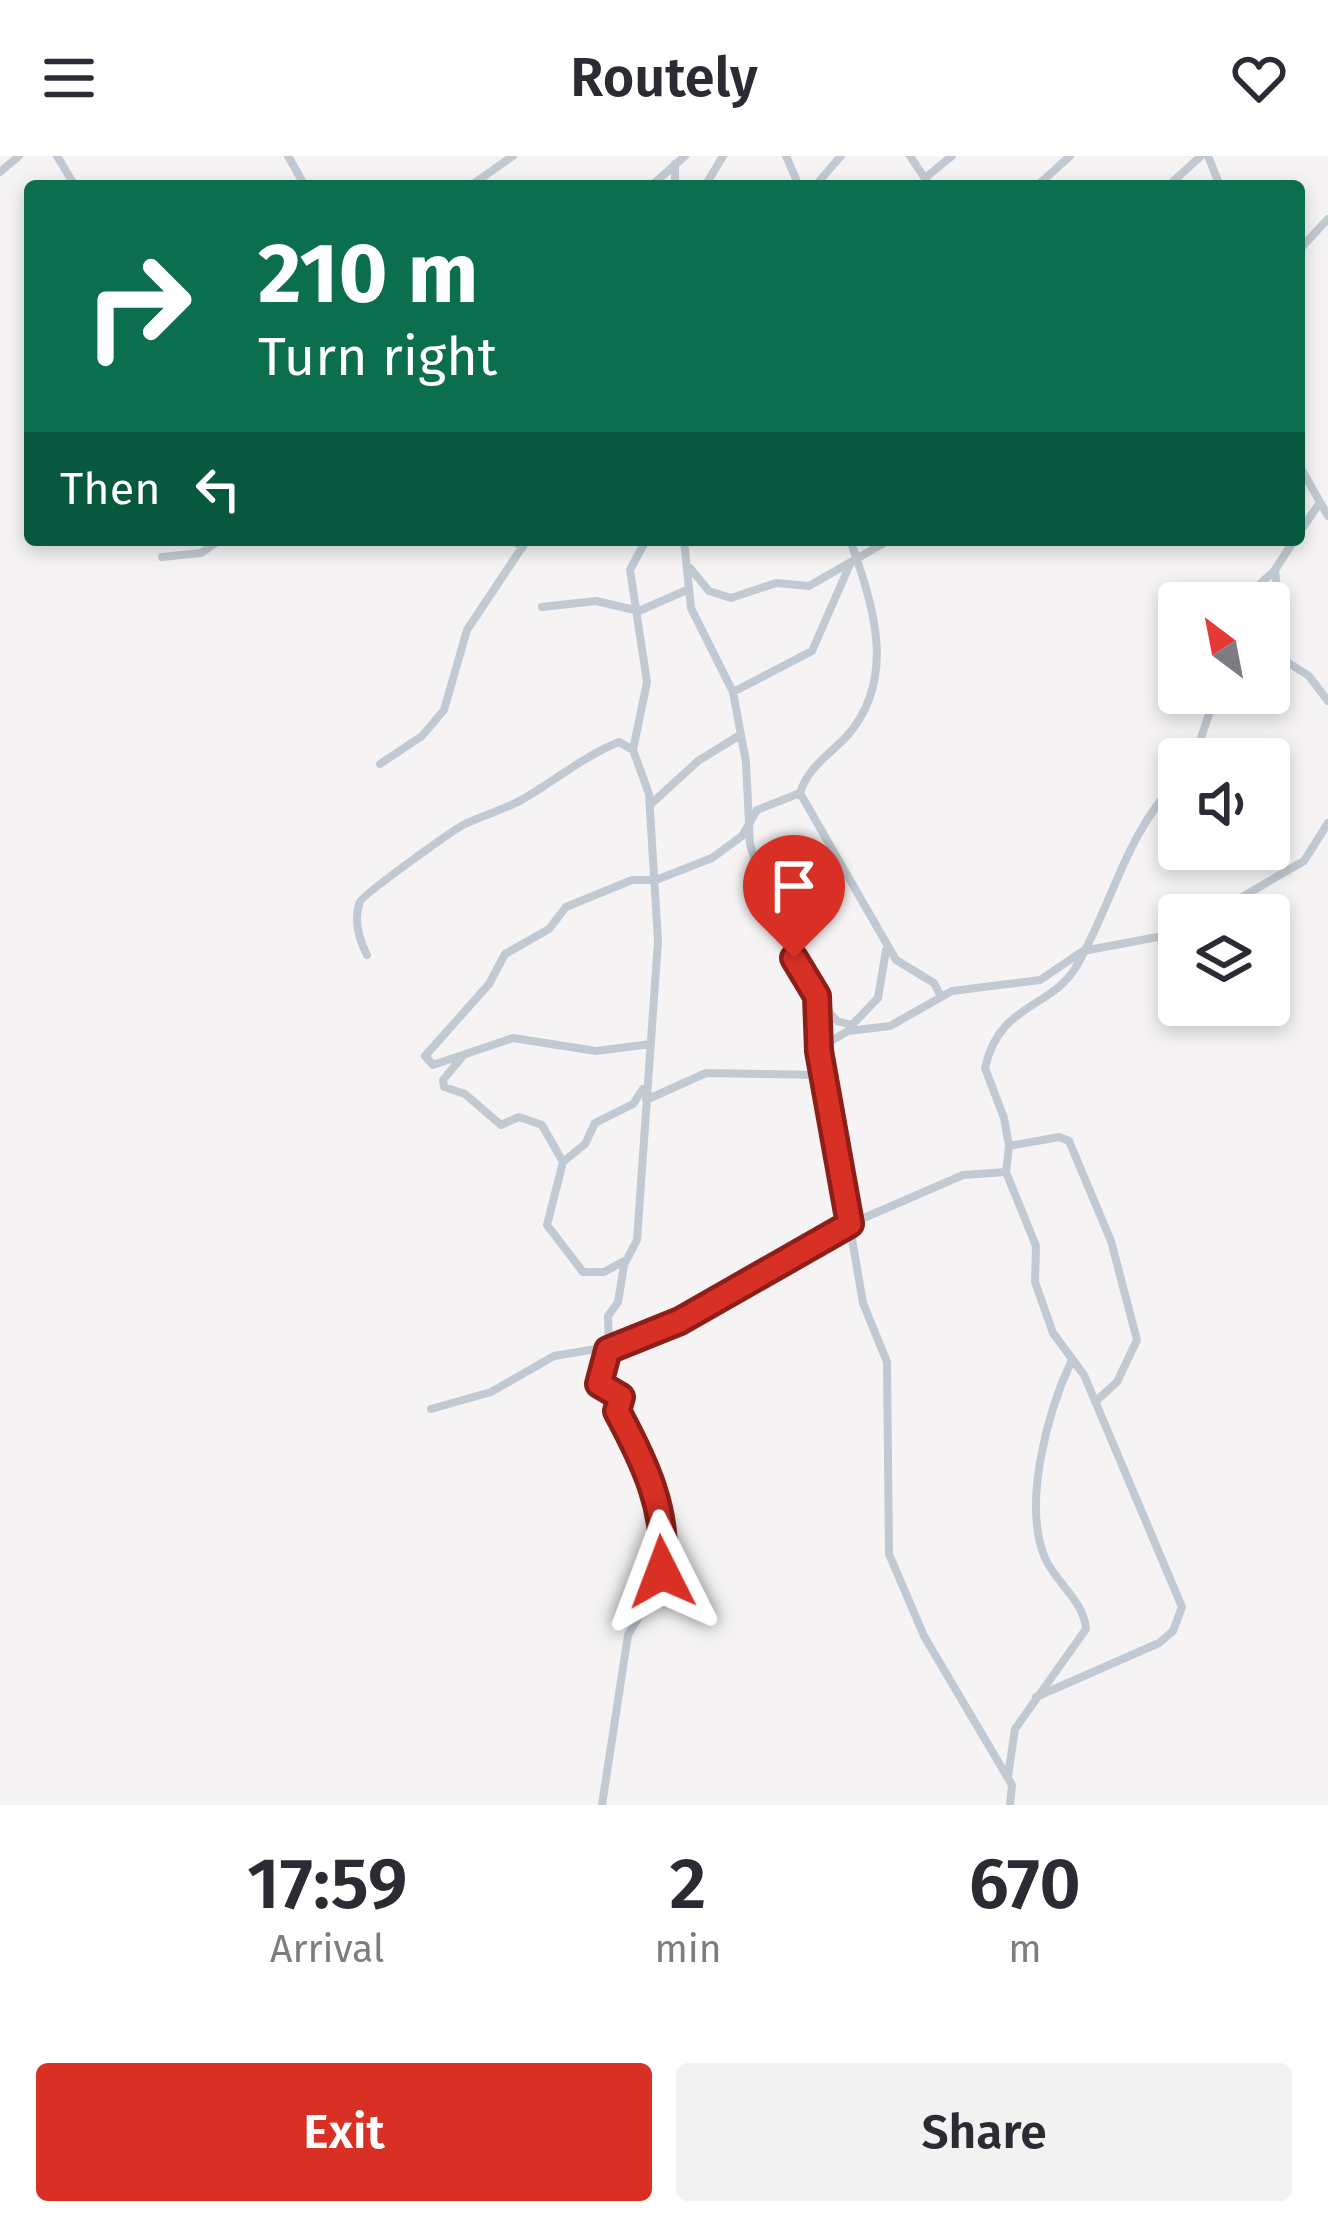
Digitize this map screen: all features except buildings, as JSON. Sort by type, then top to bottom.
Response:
[{"type":"street","points":[[0,172],[19,156]]},
{"type":"street","points":[[479,180],[513,156]]},
{"type":"street","points":[[658,180],[682,156]]},
{"type":"street","points":[[820,180],[841,156]]},
{"type":"street","points":[[929,180],[952,156]]},
{"type":"street","points":[[1043,180],[1070,156]]},
{"type":"street","points":[[1175,180],[1205,156]]},
{"type":"street","points":[[674,166],[675,180]]},
{"type":"street","points":[[1305,244],[1328,220]]},
{"type":"street","points":[[1305,477],[1328,516]]},
{"type":"street","points":[[1305,525],[1319,504]]},
{"type":"street","points":[[162,557],[201,553],[211,546]]},
{"type":"street","points":[[380,764],[422,736],[444,710],[467,630],[524,546]]},
{"type":"street","points":[[602,1805],[628,1635],[659,1584],[664,1544],[643,1454],[617,1411],[621,1397],[599,1384],[608,1350],[608,1316],[618,1302],[627,1259],[637,1240],[645,1086],[652,1044],[656,880],[650,805],[633,750],[647,682],[630,570],[643,546]]},
{"type":"street","points":[[685,546],[695,620],[733,692],[746,762],[750,844],[772,917],[830,1016],[850,1028],[890,1026],[960,989],[1040,980],[1083,951],[1158,937]]},
{"type":"street","points":[[851,546],[875,608],[873,695],[844,739],[805,778],[800,793],[896,961],[934,983],[941,997]]},
{"type":"street","points":[[689,567],[709,591],[731,598],[776,583],[809,586],[879,546]]},
{"type":"street","points":[[1262,582],[1291,546]]},
{"type":"street","points":[[733,692],[812,651],[854,561]]},
{"type":"street","points":[[1275,570],[1284,660],[1309,676],[1328,701]]},
{"type":"street","points":[[542,607],[596,601],[639,610],[689,589]]},
{"type":"street","points":[[650,805],[740,735]]},
{"type":"street","points":[[368,956],[358,932],[359,903],[377,882],[416,863],[451,832],[520,801],[601,750],[619,742],[633,750]]},
{"type":"street","points":[[719,748],[746,762]]},
{"type":"street","points":[[652,1044],[596,1051],[516,1038],[433,1065],[425,1056],[489,984],[514,945],[549,928],[566,907],[632,880],[656,880],[733,844],[758,810],[800,793]]},
{"type":"street","points":[[1036,1697],[1160,1643],[1182,1613],[1095,1402],[1057,1343],[1035,1282],[1036,1246],[1006,1172],[1010,1146],[986,1060],[1006,1022],[1074,972],[1144,823],[1158,806]]},
{"type":"street","points":[[1247,894],[1304,861],[1328,823]]},
{"type":"street","points":[[819,1048],[850,1028],[878,998],[886,946]]},
{"type":"street","points":[[817,996],[823,1076],[863,1304],[887,1362],[892,1564],[924,1636],[1008,1777]]},
{"type":"street","points":[[462,1056],[443,1080],[444,1088],[465,1094],[501,1125],[519,1117],[542,1125],[563,1162]]},
{"type":"street","points":[[646,1100],[706,1073],[823,1076]]},
{"type":"street","points":[[627,1259],[589,1274],[578,1269],[547,1225],[563,1162],[585,1144],[595,1123],[635,1103],[645,1086]]},
{"type":"street","points":[[1010,1146],[1059,1137],[1069,1141],[1111,1241],[1137,1340],[1117,1382],[1095,1402]]},
{"type":"street","points":[[431,1409],[484,1395],[554,1356],[608,1350],[680,1321],[850,1224],[963,1175],[1006,1172]]},
{"type":"street","points":[[1010,1805],[1012,1733],[1087,1625],[1046,1560],[1036,1478],[1060,1379],[1070,1361]]},
{"type":"route","points":[[662,1572],[664,1544],[643,1454],[617,1411],[621,1397],[599,1384],[608,1350],[680,1321],[850,1224],[819,1051],[817,996],[794,958]]}]
